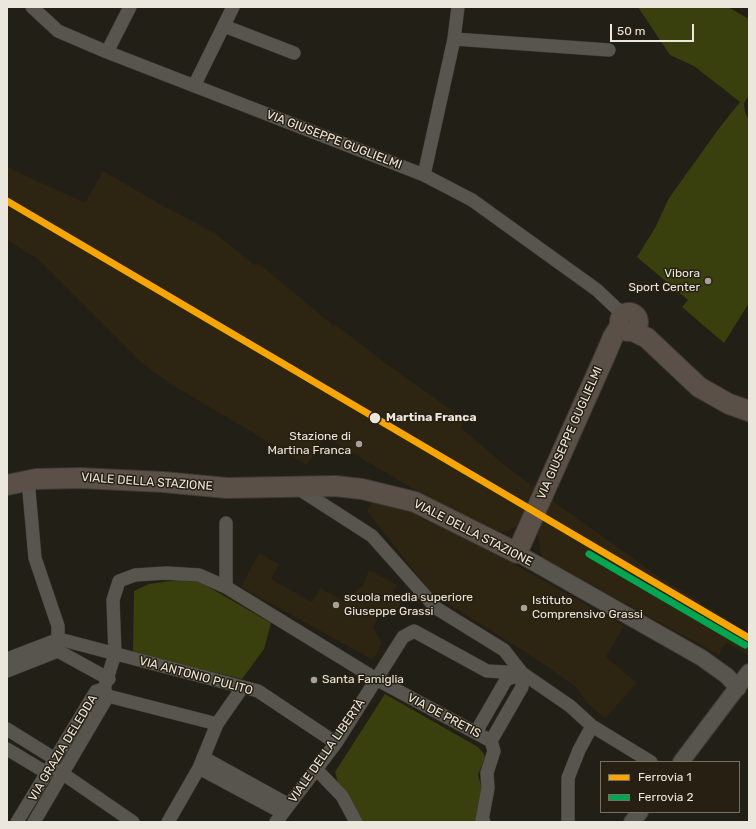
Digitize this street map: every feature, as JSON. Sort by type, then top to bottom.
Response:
[{"type":"main road","name":"VIA GIUSEPPE GUGLIELMI","points":[[517,553],[613,337],[628,324]]},
{"type":"main road","points":[[628,324],[699,386],[729,404],[749,411]]},
{"type":"main road","name":"VIALE DELLA STAZIONE","points":[[7,485],[28,480],[80,478],[163,482],[228,488],[336,486],[362,489],[398,496],[426,507],[517,553]]},
{"type":"street","name":"VIA GIUSEPPE GUGLIELMI","points":[[32,7],[58,31],[106,52],[424,175],[472,200],[597,290],[628,324]]},
{"type":"street","points":[[106,52],[130,7]]},
{"type":"street","points":[[194,86],[233,7]]},
{"type":"street","points":[[424,175],[454,39],[458,7]]},
{"type":"street","points":[[224,26],[294,53]]},
{"type":"street","points":[[454,39],[609,50]]},
{"type":"street","points":[[28,480],[35,558],[58,626],[58,645],[107,688],[217,724]]},
{"type":"street","points":[[296,487],[372,536],[436,608],[504,650],[522,673],[570,706],[592,726],[649,761]]},
{"type":"street","points":[[226,523],[226,587]]},
{"type":"street","name":"VIALE DELLA STAZIONE","points":[[517,553],[702,658],[727,676],[738,688]]},
{"type":"street","name":"VIA GRAZIA DELEDDA","points":[[34,822],[62,774],[107,688],[115,654],[113,600],[119,581],[135,575],[166,573],[199,575],[226,587]]},
{"type":"street","name":"VIA DE PRETIS","points":[[226,587],[376,679],[491,741]]},
{"type":"street","name":"VIALE DELLA LIBERTÀ","points":[[283,813],[336,743],[403,637],[414,631],[487,671],[522,673]]},
{"type":"street","points":[[7,659],[58,645]]},
{"type":"street","points":[[7,670],[58,645]]},
{"type":"street","name":"VIA ANTONIO PULITO","points":[[58,645],[115,654],[258,692],[336,743]]},
{"type":"street","points":[[682,761],[749,672]]},
{"type":"street","points":[[476,732],[506,680],[522,673]]},
{"type":"street","points":[[484,822],[482,820],[488,788],[487,772],[494,751],[491,741],[522,687],[522,673]]},
{"type":"street","name":"VIA GRAZIA DELEDDA","points":[[18,822],[96,691],[107,688]]},
{"type":"street","points":[[168,822],[201,763],[217,724],[242,688]]},
{"type":"street","points":[[568,822],[568,778],[579,750],[592,726]]},
{"type":"street","points":[[7,729],[51,766],[133,822]]},
{"type":"street","points":[[9,754],[51,766]]},
{"type":"street","points":[[201,763],[283,813]]},
{"type":"street","points":[[316,768],[342,796],[356,822]]},
{"type":"street","points":[[632,822],[639,813]]},
{"type":"shaded area","points":[[7,167],[85,203],[103,171],[167,208],[215,233],[254,265],[258,263],[334,326],[336,325],[384,362],[464,419],[461,428],[507,467],[658,576],[749,633],[748,655],[727,643],[722,647],[719,655],[543,558],[540,550],[539,536],[521,525],[505,532],[489,529],[412,488],[325,437],[307,465],[169,383],[142,363],[39,260],[7,240]]},
{"type":"shaded area","name":"Istituto Comprensivo Grassi","points":[[374,500],[399,504],[428,522],[431,517],[624,626],[606,657],[637,683],[605,718],[587,703],[575,686],[530,655],[431,593],[367,511]]},
{"type":"shaded area","name":"scuola media superiore Giuseppe Grassi","points":[[259,553],[279,564],[271,579],[312,602],[320,588],[345,602],[363,585],[369,570],[397,585],[393,592],[402,600],[394,613],[384,607],[373,627],[382,643],[373,660],[241,587]]},
{"type":"green space","points":[[638,7],[728,7],[749,19],[749,95],[744,103],[745,112],[749,121],[749,303],[724,343],[682,307],[688,300],[637,257],[655,228],[669,198],[720,127],[740,102],[694,66],[670,55]]},
{"type":"green space","points":[[177,580],[200,582],[271,623],[264,649],[242,679],[200,669],[144,662],[133,652],[134,591],[149,584]]},
{"type":"green space","points":[[385,694],[478,747],[484,754],[485,758],[478,775],[482,789],[476,822],[356,822],[342,796],[335,772]]},
{"type":"rail line","name":"1","points":[[7,201],[749,638]]},
{"type":"rail line","name":"2","points":[[589,554],[745,645]]},
{"type":"place","name":"Vibora Sport Center","points":[[708,281]]},
{"type":"place","name":"Martina Franca","points":[[375,418]]},
{"type":"place","name":"Stazione di Martina Franca","points":[[359,444]]},
{"type":"place","name":"scuola media superiore Giuseppe Grassi","points":[[336,605]]},
{"type":"place","name":"Istituto Comprensivo Grassi","points":[[524,608]]},
{"type":"place","name":"Santa Famiglia","points":[[314,680]]}]
